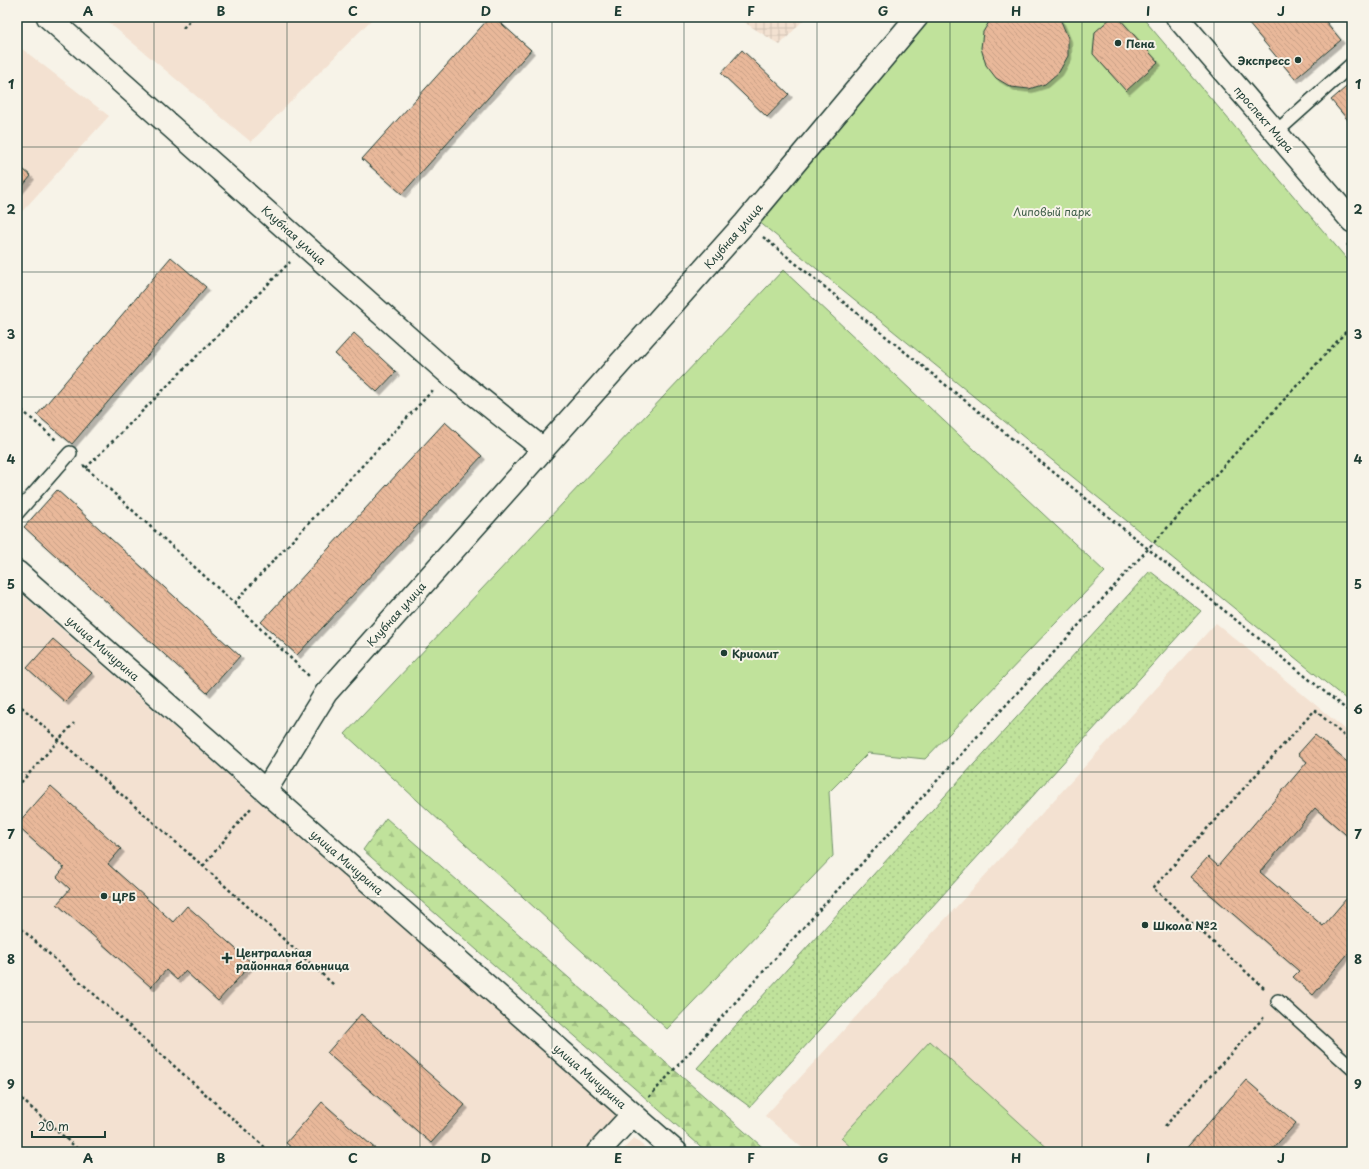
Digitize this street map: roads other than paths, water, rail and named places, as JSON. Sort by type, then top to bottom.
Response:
[{"type":"street","name":"Клубная улица","points":[[48,17],[448,373],[543,449]]},
{"type":"street","name":"Клубная улица","points":[[266,790],[326,693],[745,223],[917,17]]},
{"type":"street","name":"проспект Мира","points":[[1177,17],[1352,221]]},
{"type":"street","name":"улица Мичурина","points":[[17,572],[676,1152]]},
{"type":"street","points":[[598,1152],[634,1114]]},
{"type":"lane","points":[[1275,133],[1352,64]]},
{"type":"lane","points":[[17,514],[70,453]]},
{"type":"lane","points":[[1278,1001],[1352,1068]]},
{"type":"place","name":"Пена","points":[[1118,43]]},
{"type":"place","name":"Экспресс","points":[[1298,60]]},
{"type":"place","name":"Криолит","points":[[724,653]]},
{"type":"place","name":"ЦРБ","points":[[104,896]]},
{"type":"place","name":"Школа №2","points":[[1145,925]]},
{"type":"place","name":"Центральная районная больница","points":[[227,958]]},
{"type":"park label","name":"Липовый парк","points":[[1052,211]]}]
